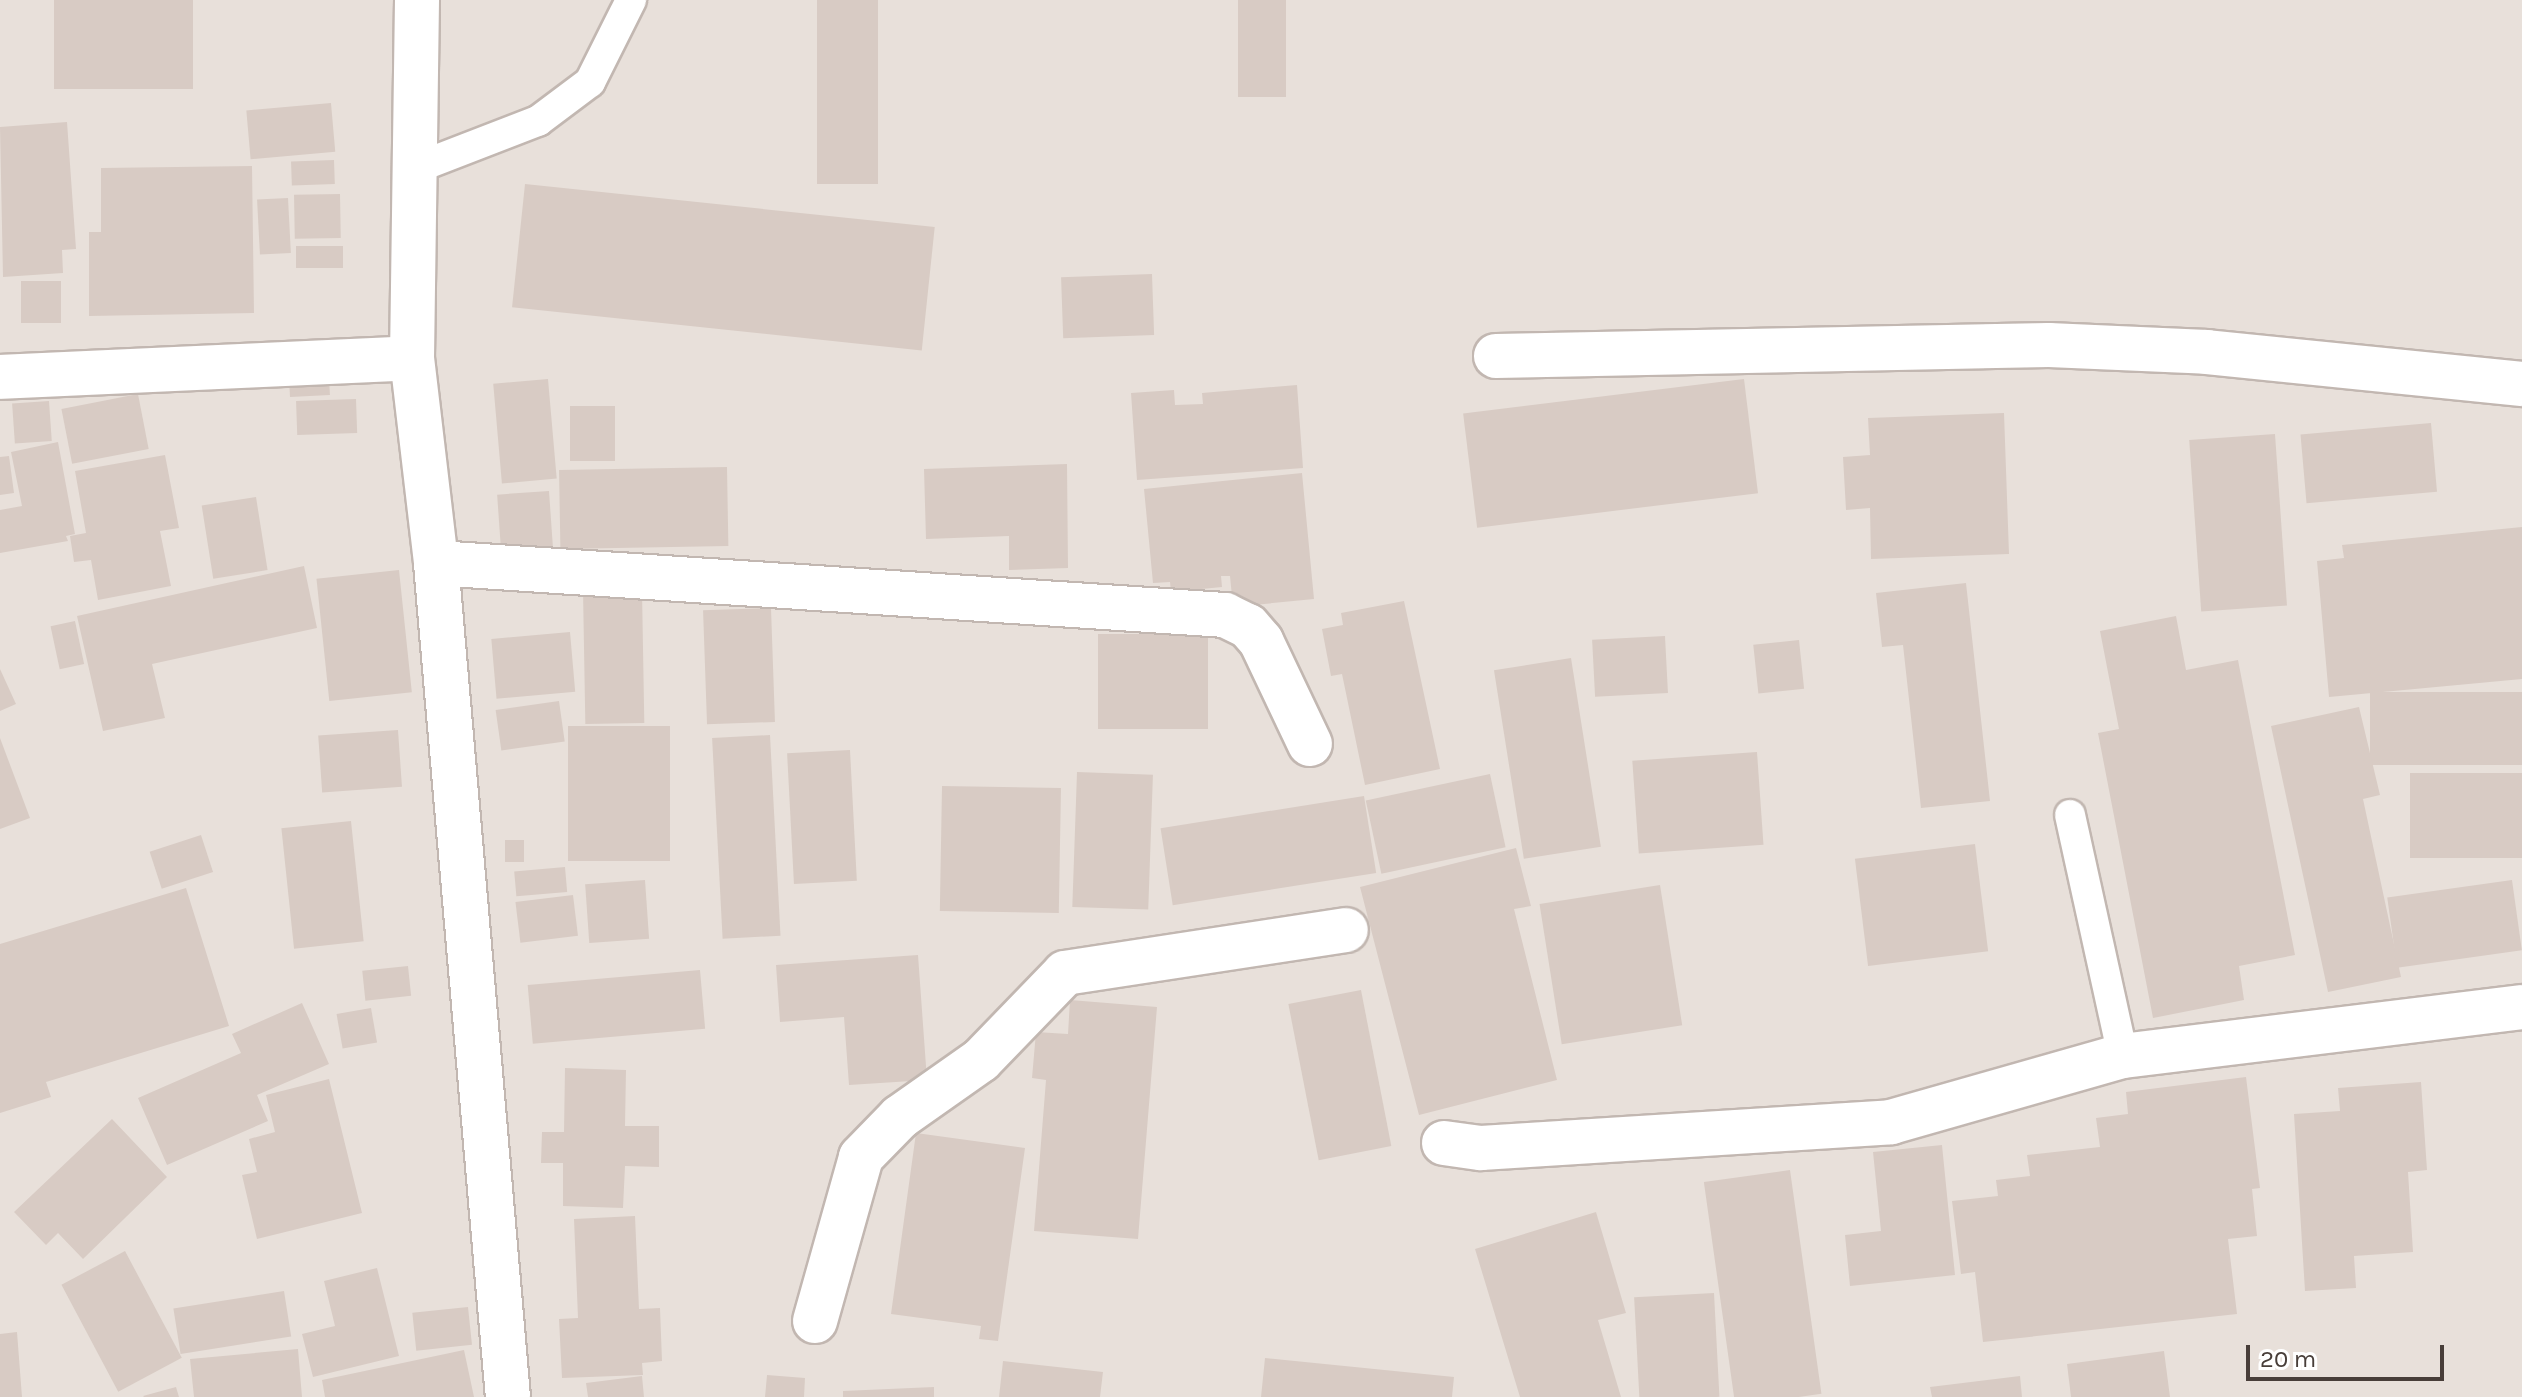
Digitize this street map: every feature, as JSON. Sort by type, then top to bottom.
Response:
[{"type":"street","points":[[417,0],[412,358],[436,563],[508,1397]]},
{"type":"street","points":[[1496,356],[2049,345],[2207,352],[2522,384]]},
{"type":"street","points":[[0,377],[412,358]]},
{"type":"street","points":[[436,563],[1225,615],[1248,626],[1261,641],[1310,744]]},
{"type":"street","points":[[815,1321],[861,1157],[900,1117],[981,1060],[1065,973],[1346,930]]},
{"type":"street","points":[[1444,1143],[1481,1148],[1891,1122],[2123,1056],[2522,1007]]},
{"type":"lane","points":[[416,168],[538,121],[590,82],[631,0]]},
{"type":"lane","points":[[2070,815],[2123,1056]]},
{"type":"shaded area","points":[[0,0],[2522,0],[2522,1397],[0,1397]]},
{"type":"building","points":[[54,0],[193,0],[193,89],[54,89]]},
{"type":"building","points":[[817,0],[878,0],[878,184],[817,184]]},
{"type":"building","points":[[1238,0],[1286,0],[1286,97],[1238,97]]},
{"type":"building","points":[[331,103],[335,152],[251,159],[246,110]]},
{"type":"building","points":[[67,122],[76,249],[62,250],[63,273],[3,277],[0,127]]},
{"type":"building","points":[[334,160],[335,184],[292,185],[291,162]]},
{"type":"building","points":[[252,166],[254,313],[89,316],[89,232],[101,232],[101,168]]},
{"type":"building","points":[[525,184],[935,227],[922,350],[512,307]]},
{"type":"building","points":[[340,194],[341,238],[295,239],[294,195]]},
{"type":"building","points":[[288,198],[291,253],[260,255],[257,200]]},
{"type":"building","points":[[296,246],[343,246],[343,268],[296,268]]},
{"type":"building","points":[[1152,274],[1154,335],[1063,338],[1061,277]]},
{"type":"building","points":[[21,281],[61,281],[61,323],[21,323]]},
{"type":"building","points":[[329,377],[330,395],[290,397],[289,379]]},
{"type":"building","points":[[548,379],[557,479],[502,483],[493,384]]},
{"type":"building","points":[[1744,379],[1758,493],[1477,528],[1463,413]]},
{"type":"building","points":[[1297,385],[1303,468],[1137,480],[1131,393],[1174,390],[1175,405],[1203,404],[1202,393]]},
{"type":"building","points":[[138,394],[149,449],[72,464],[61,409]]},
{"type":"building","points":[[356,399],[357,433],[297,435],[296,401]]},
{"type":"building","points":[[49,401],[52,441],[15,443],[12,404]]},
{"type":"building","points":[[570,406],[615,406],[615,461],[570,461]]},
{"type":"building","points":[[2004,413],[2009,554],[1871,559],[1870,508],[1846,510],[1843,457],[1870,455],[1868,418]]},
{"type":"building","points":[[2431,423],[2437,492],[2307,503],[2300,434]]},
{"type":"building","points":[[2275,434],[2287,606],[2201,612],[2189,440]]},
{"type":"building","points":[[58,442],[75,534],[66,536],[68,541],[0,553],[0,510],[22,506],[11,452]]},
{"type":"building","points":[[165,455],[179,528],[160,531],[171,586],[98,600],[91,560],[74,562],[70,536],[86,533],[75,471]]},
{"type":"building","points":[[9,456],[14,493],[0,495],[0,457]]},
{"type":"building","points":[[1067,464],[1068,568],[1009,570],[1009,536],[926,539],[924,469]]},
{"type":"building","points":[[727,467],[728,546],[560,549],[559,470]]},
{"type":"building","points":[[1302,473],[1314,599],[1233,607],[1230,576],[1221,576],[1222,587],[1171,592],[1170,582],[1153,583],[1144,489]]},
{"type":"building","points":[[549,491],[554,557],[502,560],[497,495]]},
{"type":"building","points":[[256,497],[268,570],[213,579],[202,506]]},
{"type":"building","points":[[2522,527],[2522,679],[2329,697],[2317,561],[2344,558],[2342,545]]},
{"type":"building","points":[[304,566],[317,628],[152,664],[165,718],[103,731],[77,616]]},
{"type":"building","points":[[399,570],[412,692],[329,701],[316,579]]},
{"type":"building","points":[[1966,583],[1990,801],[1921,808],[1903,645],[1882,647],[1876,593]]},
{"type":"building","points":[[642,590],[644,723],[585,724],[583,591]]},
{"type":"building","points":[[1404,601],[1440,769],[1365,785],[1342,674],[1331,676],[1322,629],[1343,625],[1341,613]]},
{"type":"building","points":[[771,608],[775,722],[707,724],[703,610]]},
{"type":"building","points":[[2176,616],[2186,670],[2238,660],[2295,955],[2239,966],[2244,1000],[2153,1018],[2098,733],[2119,729],[2100,631]]},
{"type":"building","points":[[75,621],[84,664],[60,669],[51,626]]},
{"type":"building","points":[[570,632],[575,692],[497,699],[491,639]]},
{"type":"building","points":[[1098,634],[1208,634],[1208,729],[1098,729]]},
{"type":"building","points":[[1665,636],[1668,693],[1595,697],[1592,640]]},
{"type":"building","points":[[1799,640],[1804,689],[1758,694],[1753,645]]},
{"type":"building","points":[[1571,658],[1601,847],[1524,859],[1494,670]]},
{"type":"building","points":[[0,669],[16,704],[0,711]]},
{"type":"building","points":[[2370,692],[2522,692],[2522,765],[2370,765]]},
{"type":"building","points":[[559,701],[565,742],[501,751],[496,710]]},
{"type":"building","points":[[2359,707],[2380,795],[2363,799],[2401,977],[2328,992],[2271,726]]},
{"type":"building","points":[[568,726],[670,726],[670,861],[568,861]]},
{"type":"building","points":[[398,730],[402,787],[322,792],[318,736]]},
{"type":"building","points":[[770,735],[781,936],[723,939],[712,738]]},
{"type":"building","points":[[0,738],[30,818],[0,829]]},
{"type":"building","points":[[850,750],[857,881],[794,884],[787,753]]},
{"type":"building","points":[[1757,752],[1763,845],[1639,853],[1632,761]]},
{"type":"building","points":[[1077,772],[1153,775],[1148,910],[1072,907]]},
{"type":"building","points":[[2410,773],[2522,773],[2522,858],[2410,858]]},
{"type":"building","points":[[1490,774],[1506,847],[1381,874],[1366,800]]},
{"type":"building","points":[[942,786],[1061,788],[1059,913],[940,911]]},
{"type":"building","points":[[1364,796],[1376,873],[1173,905],[1161,828]]},
{"type":"building","points":[[351,821],[364,941],[294,949],[281,828]]},
{"type":"building","points":[[201,835],[213,872],[162,889],[150,852]]},
{"type":"building","points":[[505,840],[524,840],[524,862],[505,862]]},
{"type":"building","points":[[1975,844],[1988,951],[1868,966],[1855,859]]},
{"type":"building","points":[[1516,848],[1531,906],[1514,909],[1557,1080],[1419,1115],[1360,887]]},
{"type":"building","points":[[565,867],[567,892],[516,896],[514,871]]},
{"type":"building","points":[[645,880],[649,939],[589,943],[585,884]]},
{"type":"building","points":[[2512,880],[2522,950],[2397,968],[2387,898]]},
{"type":"building","points":[[1660,885],[1682,1025],[1562,1044],[1540,904]]},
{"type":"building","points":[[186,888],[229,1026],[46,1082],[51,1097],[0,1113],[0,944]]},
{"type":"building","points":[[573,895],[578,936],[520,943],[515,902]]},
{"type":"building","points":[[918,955],[927,1080],[849,1085],[844,1017],[780,1022],[776,965]]},
{"type":"building","points":[[408,966],[411,996],[365,1001],[362,971]]},
{"type":"building","points":[[700,970],[705,1029],[533,1044],[528,985]]},
{"type":"building","points":[[1361,990],[1391,1146],[1319,1160],[1288,1004]]},
{"type":"building","points":[[1070,1000],[1157,1007],[1138,1239],[1034,1231],[1046,1080],[1032,1078],[1036,1032],[1068,1034]]},
{"type":"building","points":[[302,1003],[329,1064],[257,1095],[268,1121],[167,1165],[138,1098],[241,1053],[232,1034]]},
{"type":"building","points":[[371,1008],[377,1042],[343,1049],[337,1014]]},
{"type":"building","points":[[565,1068],[626,1070],[625,1126],[659,1126],[659,1167],[625,1166],[623,1208],[563,1206],[563,1163],[541,1163],[542,1132],[564,1132]]},
{"type":"building","points":[[2246,1077],[2260,1188],[2252,1189],[2257,1236],[2228,1239],[2237,1314],[1983,1342],[1975,1272],[1961,1274],[1952,1201],[1998,1196],[1996,1180],[2030,1176],[2027,1155],[2100,1147],[2096,1118],[2128,1114],[2126,1092]]},
{"type":"building","points":[[329,1079],[362,1213],[257,1239],[242,1175],[257,1172],[249,1139],[275,1132],[266,1095]]},
{"type":"building","points":[[2421,1082],[2427,1170],[2408,1172],[2413,1252],[2354,1256],[2356,1288],[2305,1291],[2294,1114],[2340,1111],[2338,1088]]},
{"type":"building","points":[[112,1119],[167,1177],[83,1259],[58,1233],[46,1245],[14,1212]]},
{"type":"building","points":[[916,1133],[1025,1148],[998,1341],[979,1339],[981,1326],[891,1314]]},
{"type":"building","points":[[1942,1145],[1955,1275],[1850,1286],[1845,1235],[1881,1231],[1873,1152]]},
{"type":"building","points":[[1790,1170],[1821,1394],[1734,1397],[1704,1182]]},
{"type":"building","points":[[1596,1212],[1626,1313],[1598,1320],[1621,1397],[1520,1397],[1475,1249]]},
{"type":"building","points":[[635,1216],[639,1309],[660,1308],[662,1361],[642,1363],[643,1375],[562,1378],[559,1319],[578,1318],[574,1219]]},
{"type":"building","points":[[125,1251],[182,1358],[118,1392],[61,1285]]},
{"type":"building","points":[[377,1268],[399,1356],[313,1377],[302,1334],[335,1326],[324,1281]]},
{"type":"building","points":[[284,1291],[291,1336],[181,1354],[173,1309]]},
{"type":"building","points":[[1714,1293],[1719,1397],[1639,1397],[1634,1297]]},
{"type":"building","points":[[468,1307],[472,1345],[416,1351],[412,1313]]},
{"type":"building","points":[[17,1332],[22,1397],[0,1397],[0,1334]]},
{"type":"building","points":[[298,1349],[302,1397],[194,1397],[190,1359]]},
{"type":"building","points":[[464,1350],[474,1397],[325,1397],[322,1380]]},
{"type":"building","points":[[2164,1351],[2170,1397],[2071,1397],[2067,1364]]},
{"type":"building","points":[[1265,1358],[1454,1377],[1452,1397],[1261,1397]]},
{"type":"building","points":[[1003,1361],[1103,1372],[1100,1397],[999,1397]]},
{"type":"building","points":[[767,1375],[805,1378],[804,1397],[765,1397]]},
{"type":"building","points":[[642,1376],[644,1397],[588,1397],[586,1383]]},
{"type":"building","points":[[2020,1376],[2022,1397],[1932,1397],[1930,1387]]},
{"type":"building","points":[[176,1387],[179,1397],[143,1396]]},
{"type":"building","points":[[934,1387],[934,1397],[843,1397],[843,1391]]}]
